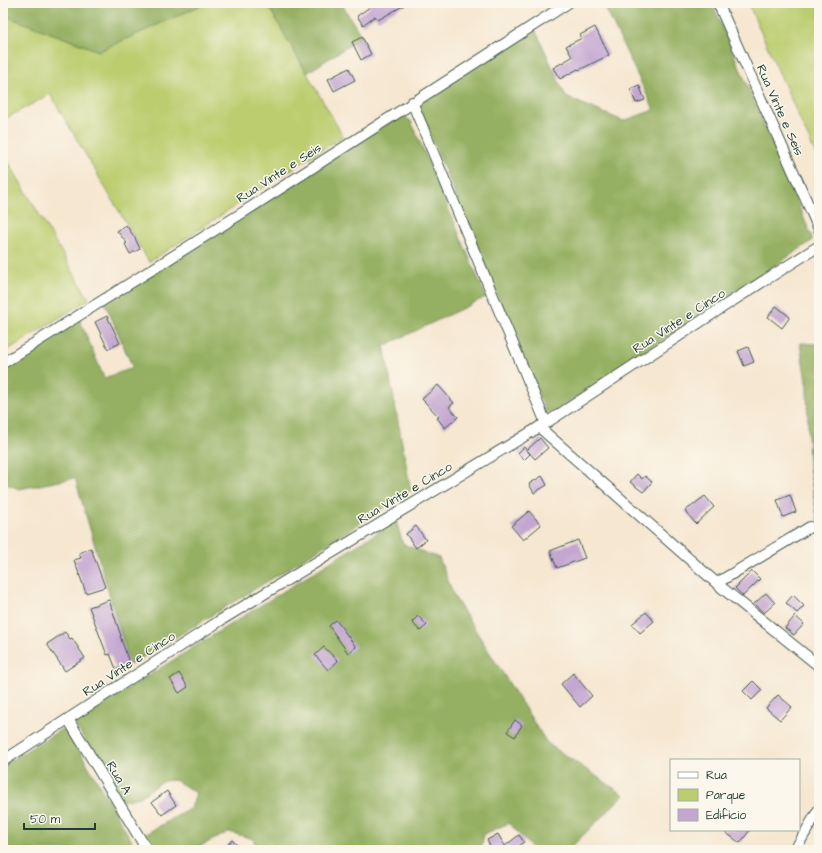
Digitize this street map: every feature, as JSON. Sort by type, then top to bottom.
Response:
[{"type":"street","name":"Rua Vinte e Seis","points":[[3,363],[242,213],[412,102],[568,3]]},
{"type":"street","name":"Rua Vinte e Seis","points":[[718,3],[819,229]]},
{"type":"street","points":[[412,102],[542,425],[717,583],[819,666]]},
{"type":"street","name":"Rua Vinte e Cinco","points":[[3,761],[221,620],[542,425],[819,246]]},
{"type":"street","points":[[717,583],[810,527]]},
{"type":"street","name":"Rua A","points":[[68,719],[147,850]]},
{"type":"street","points":[[796,850],[819,809]]},
{"type":"green space","points":[[3,3],[206,3],[99,51],[3,15]]},
{"type":"green space","points":[[206,3],[267,4],[343,136],[149,262],[50,94],[3,120],[3,15],[99,51]]},
{"type":"green space","points":[[265,3],[341,3],[362,37],[307,73],[267,4]]},
{"type":"green space","points":[[603,3],[712,3],[812,237],[812,241],[555,411],[546,412],[416,101],[534,27],[566,97],[623,121],[654,110]]},
{"type":"green space","points":[[748,3],[819,3],[819,162]]},
{"type":"green space","points":[[401,115],[411,121],[486,297],[384,346],[411,491],[283,572],[130,665],[75,478],[19,489],[3,483],[3,366],[79,318],[104,378],[133,368],[104,301]]},
{"type":"green space","points":[[3,153],[89,299],[3,353]]},
{"type":"green space","points":[[800,343],[819,344],[819,531],[809,466],[807,388]]},
{"type":"green space","points":[[396,521],[403,544],[439,558],[455,598],[547,743],[624,795],[568,850],[534,850],[509,823],[484,834],[481,850],[258,850],[253,839],[229,832],[192,850],[153,850],[142,836],[191,808],[196,793],[175,780],[163,781],[140,797],[121,801],[74,722]]},
{"type":"green space","points":[[62,729],[68,731],[137,850],[3,850],[3,765]]},
{"type":"building","points":[[367,3],[408,3],[378,20],[375,16],[363,25],[357,16],[370,7]]},
{"type":"building","points":[[595,27],[609,55],[560,79],[553,68],[572,57],[566,46],[582,38],[580,35]]},
{"type":"building","points":[[362,37],[371,54],[361,60],[352,42]]},
{"type":"building","points":[[349,68],[355,80],[334,91],[328,79]]},
{"type":"building","points":[[639,85],[645,100],[636,103],[630,89]]},
{"type":"building","points":[[126,225],[135,238],[140,249],[130,254],[125,244],[127,243],[117,231]]},
{"type":"building","points":[[776,306],[790,317],[782,328],[768,317]]},
{"type":"building","points":[[107,316],[120,343],[108,349],[95,322]]},
{"type":"building","points":[[748,347],[754,362],[744,366],[738,351]]},
{"type":"building","points":[[438,385],[454,403],[449,407],[458,417],[445,428],[437,418],[439,417],[422,399]]},
{"type":"building","points":[[540,438],[548,448],[535,459],[527,450]]},
{"type":"building","points":[[524,447],[530,454],[524,460],[518,453]]},
{"type":"building","points":[[637,474],[642,479],[645,476],[652,482],[643,492],[630,482]]},
{"type":"building","points":[[542,476],[547,485],[534,493],[529,484]]},
{"type":"building","points":[[790,495],[796,512],[783,517],[777,500]]},
{"type":"building","points":[[705,496],[714,507],[696,524],[685,511]]},
{"type":"building","points":[[529,511],[541,525],[523,540],[511,526]]},
{"type":"building","points":[[416,526],[426,540],[416,548],[406,534]]},
{"type":"building","points":[[578,540],[585,558],[557,568],[550,551]]},
{"type":"building","points":[[91,548],[105,587],[86,593],[74,560],[81,558],[79,553]]},
{"type":"building","points":[[752,571],[760,579],[743,596],[735,588]]},
{"type":"building","points":[[766,593],[775,603],[764,613],[754,604]]},
{"type":"building","points":[[793,595],[804,606],[797,613],[786,603]]},
{"type":"building","points":[[109,600],[130,665],[116,669],[110,654],[107,655],[89,607]]},
{"type":"building","points":[[646,612],[654,621],[640,633],[632,624]]},
{"type":"building","points":[[418,616],[427,625],[420,631],[412,622]]},
{"type":"building","points":[[795,616],[804,624],[794,635],[785,628]]},
{"type":"building","points":[[336,620],[356,647],[348,653],[329,626]]},
{"type":"building","points":[[65,632],[70,639],[72,638],[85,658],[65,671],[47,644]]},
{"type":"building","points":[[324,647],[338,661],[328,670],[315,655]]},
{"type":"building","points":[[179,673],[188,687],[179,693],[170,679]]},
{"type":"building","points":[[573,673],[592,696],[580,707],[561,684]]},
{"type":"building","points":[[753,681],[762,690],[752,700],[743,691]]},
{"type":"building","points":[[778,695],[792,707],[780,720],[766,708]]},
{"type":"building","points":[[515,720],[522,725],[515,737],[507,732]]},
{"type":"building","points":[[167,791],[176,805],[162,815],[152,802]]},
{"type":"building","points":[[723,831],[749,831],[740,843]]},
{"type":"building","points":[[498,834],[505,846],[519,835],[524,842],[513,850],[492,850],[487,840]]},
{"type":"building","points":[[232,840],[242,850],[230,850],[226,847]]}]
